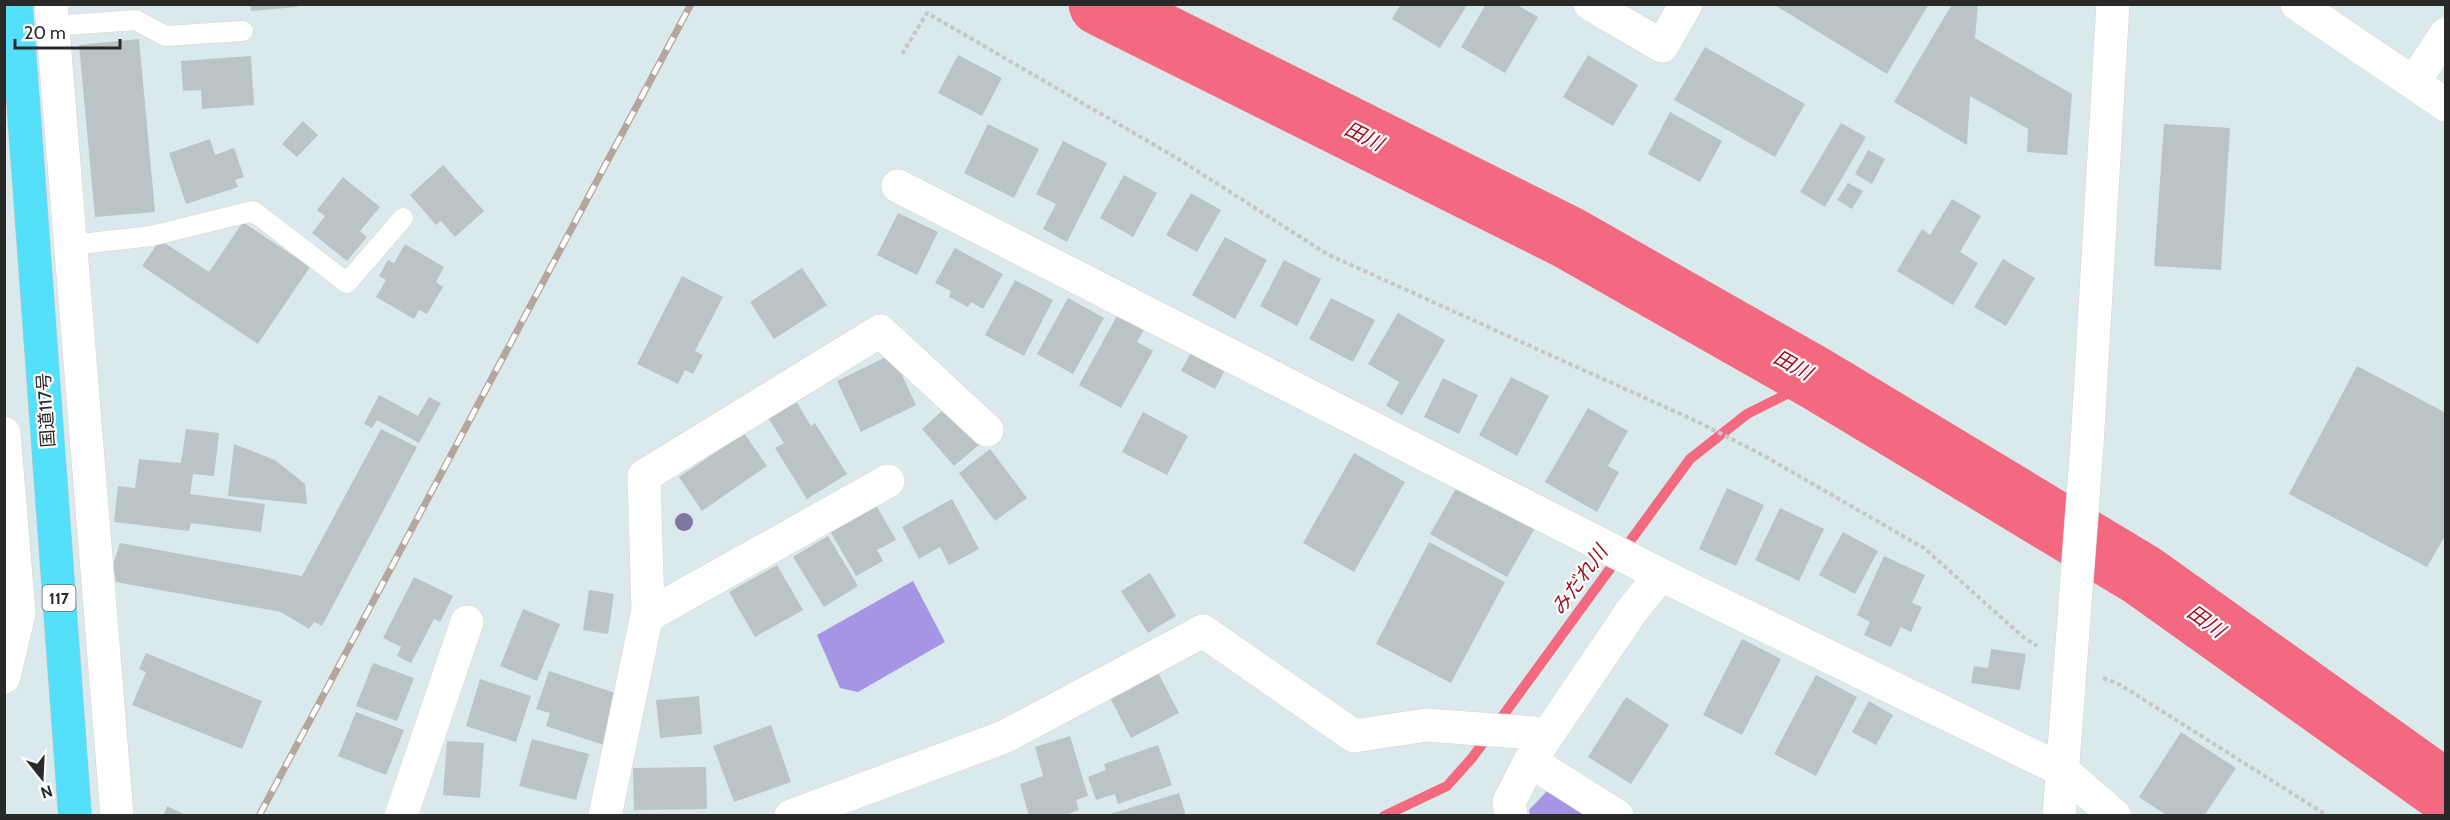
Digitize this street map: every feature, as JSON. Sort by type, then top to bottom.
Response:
[{"type":"highway","name":"国道117号","points":[[16,4],[75,816]]},
{"type":"street","points":[[1590,4],[1662,46],[1686,4]]},
{"type":"street","points":[[2060,816],[2087,445],[2113,4]]},
{"type":"street","points":[[2297,4],[2445,105]]},
{"type":"street","points":[[51,15],[72,246],[117,816]]},
{"type":"street","points":[[2414,82],[2445,34]]},
{"type":"street","points":[[898,186],[1661,574],[2062,770],[2115,816]]},
{"type":"street","points":[[605,816],[647,616],[644,476],[880,331],[987,430]]},
{"type":"street","points":[[4,433],[19,613],[4,677]]},
{"type":"street","points":[[647,616],[888,481]]},
{"type":"street","points":[[1511,816],[1509,802],[1532,743],[1661,574]]},
{"type":"street","points":[[401,816],[467,622]]},
{"type":"street","points":[[791,816],[1004,737],[1203,631],[1354,736],[1426,725],[1465,727],[1532,743],[1617,816]]},
{"type":"lane","points":[[51,15],[136,20],[165,36],[243,31]]},
{"type":"lane","points":[[72,246],[151,236],[253,211],[347,283],[404,218]]},
{"type":"path","points":[[902,54],[927,13],[1177,158],[1327,254],[1696,421],[1759,453],[1924,548],[2022,637],[2071,655],[2328,816]]},
{"type":"shaded area","points":[[913,581],[945,642],[858,692],[840,688],[817,635]]},
{"type":"shaded area","points":[[1548,790],[1588,815],[1530,815],[1529,810]]},
{"type":"building","points":[[250,4],[297,4],[297,7],[251,11]]},
{"type":"building","points":[[1401,4],[1468,4],[1440,48],[1392,19]]},
{"type":"building","points":[[1486,4],[1516,4],[1538,17],[1505,73],[1461,47]]},
{"type":"building","points":[[1773,4],[1929,4],[1887,74]]},
{"type":"building","points":[[1952,4],[1978,4],[1975,38],[2072,94],[2067,155],[2027,152],[2028,129],[1970,96],[1967,145],[1894,102]]},
{"type":"building","points":[[139,39],[155,212],[95,217],[79,45]]},
{"type":"building","points":[[1705,47],[1805,104],[1775,157],[1674,100]]},
{"type":"building","points":[[958,55],[1002,78],[982,116],[938,93]]},
{"type":"building","points":[[1588,55],[1638,85],[1613,126],[1563,97]]},
{"type":"building","points":[[251,56],[254,105],[202,109],[201,90],[183,91],[181,61]]},
{"type":"building","points":[[1670,112],[1722,141],[1700,182],[1648,154]]},
{"type":"building","points":[[303,121],[318,135],[297,157],[282,144]]},
{"type":"building","points":[[1841,123],[1866,137],[1825,207],[1800,192]]},
{"type":"building","points":[[988,124],[1039,149],[1014,198],[964,173]]},
{"type":"building","points":[[2164,124],[2230,128],[2221,270],[2154,266]]},
{"type":"building","points":[[210,139],[215,155],[234,148],[244,177],[235,180],[238,187],[186,204],[169,153]]},
{"type":"building","points":[[1063,141],[1107,163],[1067,242],[1043,229],[1056,204],[1036,194]]},
{"type":"building","points":[[1868,150],[1885,159],[1872,184],[1855,174]]},
{"type":"building","points":[[443,165],[484,211],[455,237],[441,221],[436,225],[410,195]]},
{"type":"building","points":[[1124,175],[1157,193],[1133,237],[1100,218]]},
{"type":"building","points":[[343,177],[380,207],[360,231],[367,237],[347,261],[312,233],[325,216],[317,210]]},
{"type":"building","points":[[1848,183],[1863,191],[1852,209],[1837,200]]},
{"type":"building","points":[[1191,193],[1221,210],[1197,252],[1166,235]]},
{"type":"building","points":[[1952,199],[1981,216],[1960,252],[1978,263],[1953,305],[1897,271],[1922,229],[1930,235]]},
{"type":"building","points":[[898,213],[938,232],[917,275],[877,255]]},
{"type":"building","points":[[243,222],[310,267],[258,344],[142,266],[160,240],[209,272]]},
{"type":"building","points":[[1225,237],[1267,260],[1235,319],[1192,295]]},
{"type":"building","points":[[405,244],[444,267],[436,282],[443,287],[427,314],[419,310],[414,319],[376,297],[386,280],[379,276],[388,260],[394,263]]},
{"type":"building","points":[[955,248],[1003,274],[983,309],[971,302],[968,307],[949,297],[951,291],[935,283]]},
{"type":"building","points":[[2003,259],[2035,278],[2006,326],[1974,307]]},
{"type":"building","points":[[1284,260],[1321,279],[1297,326],[1260,306]]},
{"type":"building","points":[[802,268],[827,305],[774,339],[750,302]]},
{"type":"building","points":[[682,276],[723,297],[695,351],[703,355],[693,374],[685,370],[678,384],[637,364]]},
{"type":"building","points":[[1015,280],[1053,300],[1024,356],[985,335]]},
{"type":"building","points":[[1068,298],[1104,318],[1073,374],[1037,354]]},
{"type":"building","points":[[1331,298],[1375,320],[1353,362],[1309,339]]},
{"type":"building","points":[[1398,313],[1445,340],[1402,415],[1386,406],[1399,382],[1368,364]]},
{"type":"building","points":[[1118,314],[1145,328],[1137,342],[1153,351],[1121,408],[1079,385]]},
{"type":"building","points":[[1191,352],[1225,370],[1215,389],[1181,371]]},
{"type":"building","points":[[892,354],[916,405],[861,432],[837,381]]},
{"type":"building","points":[[2357,366],[2446,413],[2446,534],[2427,567],[2289,494]]},
{"type":"building","points":[[1511,377],[1549,396],[1517,456],[1479,435]]},
{"type":"building","points":[[1443,378],[1478,395],[1459,434],[1424,417]]},
{"type":"building","points":[[379,395],[418,416],[429,397],[441,403],[419,443],[377,420],[372,428],[364,424]]},
{"type":"building","points":[[793,396],[811,426],[815,423],[847,474],[807,499],[775,448],[784,443],[765,413]]},
{"type":"building","points":[[952,402],[985,440],[954,466],[922,429]]},
{"type":"building","points":[[1588,408],[1628,431],[1608,466],[1619,472],[1597,512],[1545,482]]},
{"type":"building","points":[[1143,412],[1188,436],[1167,475],[1122,452]]},
{"type":"building","points":[[186,429],[219,433],[214,476],[193,474],[190,494],[265,504],[261,532],[191,523],[189,531],[114,522],[118,486],[135,488],[139,459],[181,463]]},
{"type":"building","points":[[381,429],[417,447],[322,626],[314,622],[309,629],[281,612],[116,582],[113,565],[120,543],[302,576]]},
{"type":"building","points":[[744,433],[767,466],[702,511],[679,477]]},
{"type":"building","points":[[234,444],[275,460],[305,484],[307,504],[228,496]]},
{"type":"building","points":[[990,449],[1027,498],[995,521],[959,473]]},
{"type":"building","points":[[1354,453],[1405,482],[1354,572],[1303,543]]},
{"type":"building","points":[[1458,485],[1535,528],[1507,577],[1430,534]]},
{"type":"building","points":[[1727,488],[1764,505],[1736,566],[1699,549]]},
{"type":"building","points":[[952,499],[979,549],[949,565],[940,547],[919,559],[902,527]]},
{"type":"building","points":[[876,505],[896,540],[877,550],[883,561],[856,576],[830,531]]},
{"type":"building","points":[[1780,508],[1824,529],[1799,581],[1755,560]]},
{"type":"building","points":[[1843,532],[1878,551],[1855,594],[1819,575]]},
{"type":"building","points":[[828,536],[858,586],[824,607],[793,557]]},
{"type":"building","points":[[1429,542],[1505,582],[1451,683],[1376,644]]},
{"type":"building","points":[[1884,556],[1925,575],[1912,603],[1922,607],[1911,632],[1901,627],[1891,647],[1864,635],[1870,622],[1857,615]]},
{"type":"building","points":[[777,565],[803,610],[755,637],[729,592]]},
{"type":"building","points":[[1150,573],[1176,616],[1148,633],[1121,591]]},
{"type":"building","points":[[414,577],[453,596],[440,622],[434,619],[411,663],[397,656],[401,647],[383,638]]},
{"type":"building","points":[[589,590],[614,594],[608,634],[583,630]]},
{"type":"building","points":[[523,609],[560,624],[537,681],[500,666]]},
{"type":"building","points":[[1742,639],[1781,659],[1742,735],[1703,715]]},
{"type":"building","points":[[1991,649],[2026,654],[2020,690],[1971,683],[1974,666],[1988,668]]},
{"type":"building","points":[[146,653],[262,701],[242,749],[132,705],[146,672],[139,669]]},
{"type":"building","points":[[373,663],[414,678],[397,721],[356,706]]},
{"type":"building","points":[[549,671],[621,695],[604,745],[546,726],[550,713],[536,709]]},
{"type":"building","points":[[1157,671],[1179,713],[1131,738],[1109,696]]},
{"type":"building","points":[[1816,675],[1857,697],[1816,776],[1774,754]]},
{"type":"building","points":[[480,679],[531,696],[516,742],[466,726]]},
{"type":"building","points":[[699,696],[702,734],[660,738],[656,700]]},
{"type":"building","points":[[1626,697],[1669,725],[1631,784],[1588,757]]},
{"type":"building","points":[[1869,701],[1893,715],[1876,745],[1852,732]]},
{"type":"building","points":[[356,712],[404,730],[386,775],[338,756]]},
{"type":"building","points":[[771,725],[791,782],[734,802],[713,746]]},
{"type":"building","points":[[2181,732],[2236,768],[2204,816],[2168,816],[2139,797]]},
{"type":"building","points":[[1070,736],[1088,796],[1076,800],[1079,810],[1062,816],[1029,816],[1020,784],[1043,776],[1035,747]]},
{"type":"building","points":[[532,739],[589,754],[576,800],[519,786]]},
{"type":"building","points":[[447,741],[484,743],[480,798],[443,795]]},
{"type":"building","points":[[1158,745],[1172,785],[1118,804],[1115,794],[1096,800],[1088,777],[1106,770],[1104,764]]},
{"type":"building","points":[[706,767],[707,809],[634,810],[633,768]]},
{"type":"building","points":[[1179,793],[1186,816],[1107,816],[1107,815]]},
{"type":"building","points":[[167,806],[188,816],[163,816]]},
{"type":"waterway","name":"田川","points":[[1100,4],[1569,238],[1817,379],[2142,575],[2446,792]]},
{"type":"waterway","name":"みだれ川","points":[[1384,816],[1447,786],[1472,758],[1690,459],[1747,414],[1817,379]]},
{"type":"railway","points":[[259,816],[691,4]]}]
